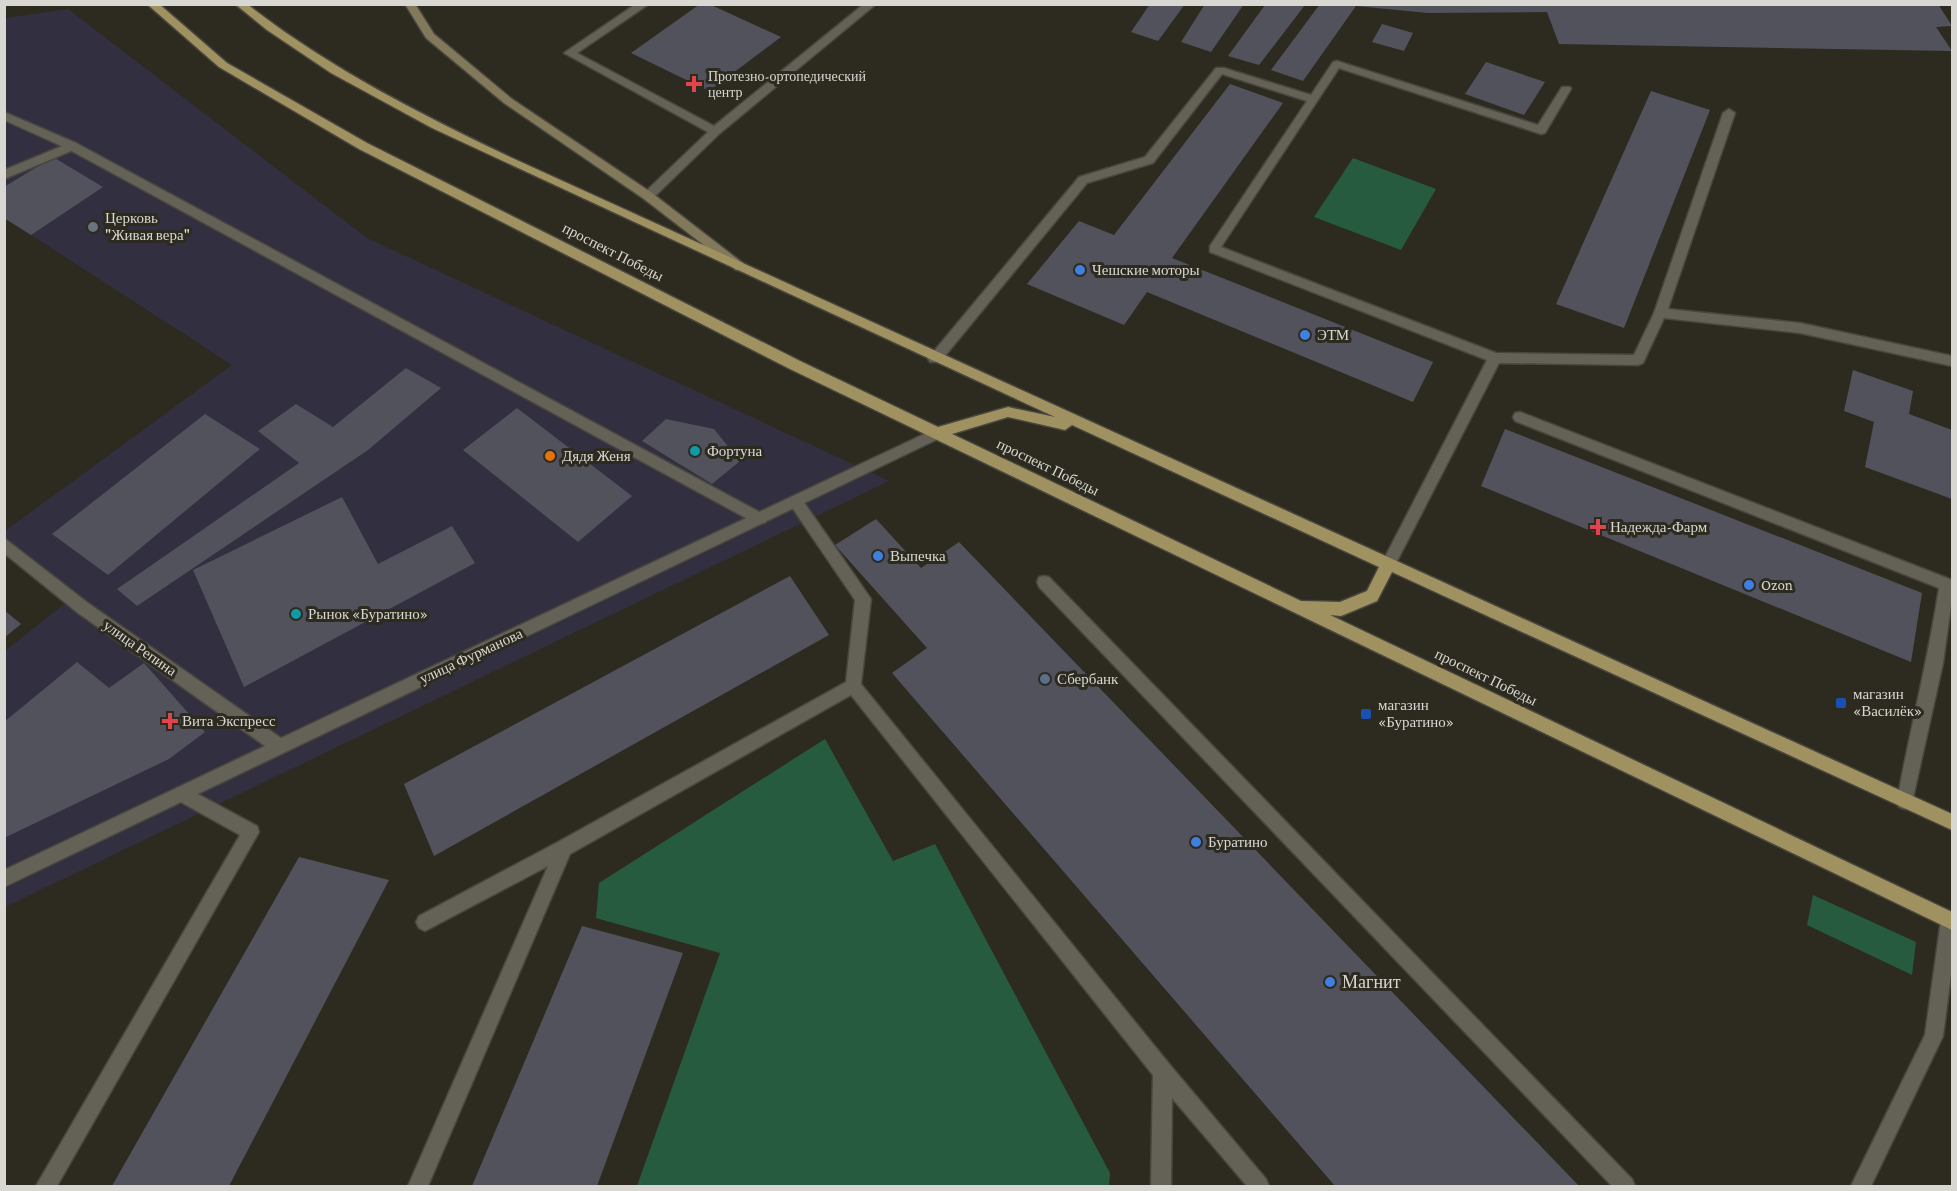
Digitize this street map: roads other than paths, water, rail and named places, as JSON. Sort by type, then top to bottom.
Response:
[{"type":"main road","name":"проспект Победы","points":[[152,4],[223,65],[363,146],[785,360],[1951,921]]},
{"type":"main road","points":[[240,4],[279,37],[412,114],[750,274],[1953,822]]},
{"type":"main road","points":[[410,4],[430,36],[508,101],[648,196],[750,274]]},
{"type":"main road","points":[[937,433],[1008,412],[1094,431]]},
{"type":"main road","points":[[1232,574],[1308,606],[1341,609],[1372,596],[1388,565]]},
{"type":"street","points":[[644,4],[569,53],[715,132]]},
{"type":"street","points":[[648,196],[715,132],[871,4]]},
{"type":"street","points":[[1566,89],[1541,130],[1337,64],[1214,249],[1495,358],[1638,360],[1660,313],[1729,112]]},
{"type":"street","points":[[935,358],[1083,180],[1149,160],[1220,70],[1312,99]]},
{"type":"street","points":[[4,115],[72,146],[760,519]]},
{"type":"street","points":[[4,175],[72,146]]},
{"type":"street","points":[[1660,313],[1800,327],[1953,361]]},
{"type":"street","points":[[1388,565],[1495,358]]},
{"type":"street","points":[[1520,417],[1951,585],[1921,717],[1905,801]]},
{"type":"street","name":"улица Фурманова","points":[[4,879],[937,433]]},
{"type":"street","points":[[796,501],[863,599],[853,686],[1163,1072],[1259,1186]]},
{"type":"street","name":"улица Репина","points":[[4,544],[83,608],[280,747]]},
{"type":"street","points":[[1044,582],[1625,1186]]},
{"type":"street","points":[[425,922],[564,848],[853,686]]},
{"type":"street","points":[[46,1186],[251,832],[183,794]]},
{"type":"street","points":[[418,1186],[564,848]]},
{"type":"street","points":[[1861,1186],[1934,1036],[1951,921]]},
{"type":"street","points":[[1161,1186],[1163,1072]]},
{"type":"place","name":"Протезно-ортопедический центр","points":[[694,84]]},
{"type":"place","name":"Церковь \"Живая вера\"","points":[[93,227]]},
{"type":"place","name":"Чешские моторы","points":[[1080,270]]},
{"type":"place","name":"ЭТМ","points":[[1305,335]]},
{"type":"place","name":"Фортуна","points":[[695,451]]},
{"type":"place","name":"Дядя Женя","points":[[550,456]]},
{"type":"place","name":"Надежда-Фарм","points":[[1598,527]]},
{"type":"place","name":"Выпечка","points":[[878,556]]},
{"type":"place","name":"Ozon","points":[[1749,585]]},
{"type":"place","name":"Рынок «Буратино»","points":[[296,614]]},
{"type":"place","name":"Сбербанк","points":[[1045,679]]},
{"type":"place","name":"магазин «Василёк»","points":[[1841,703]]},
{"type":"place","name":"магазин «Буратино»","points":[[1366,714]]},
{"type":"place","name":"Вита Экспресс","points":[[170,721]]},
{"type":"place","name":"Буратино","points":[[1196,842]]},
{"type":"place","name":"Магнит","points":[[1330,982]]}]
